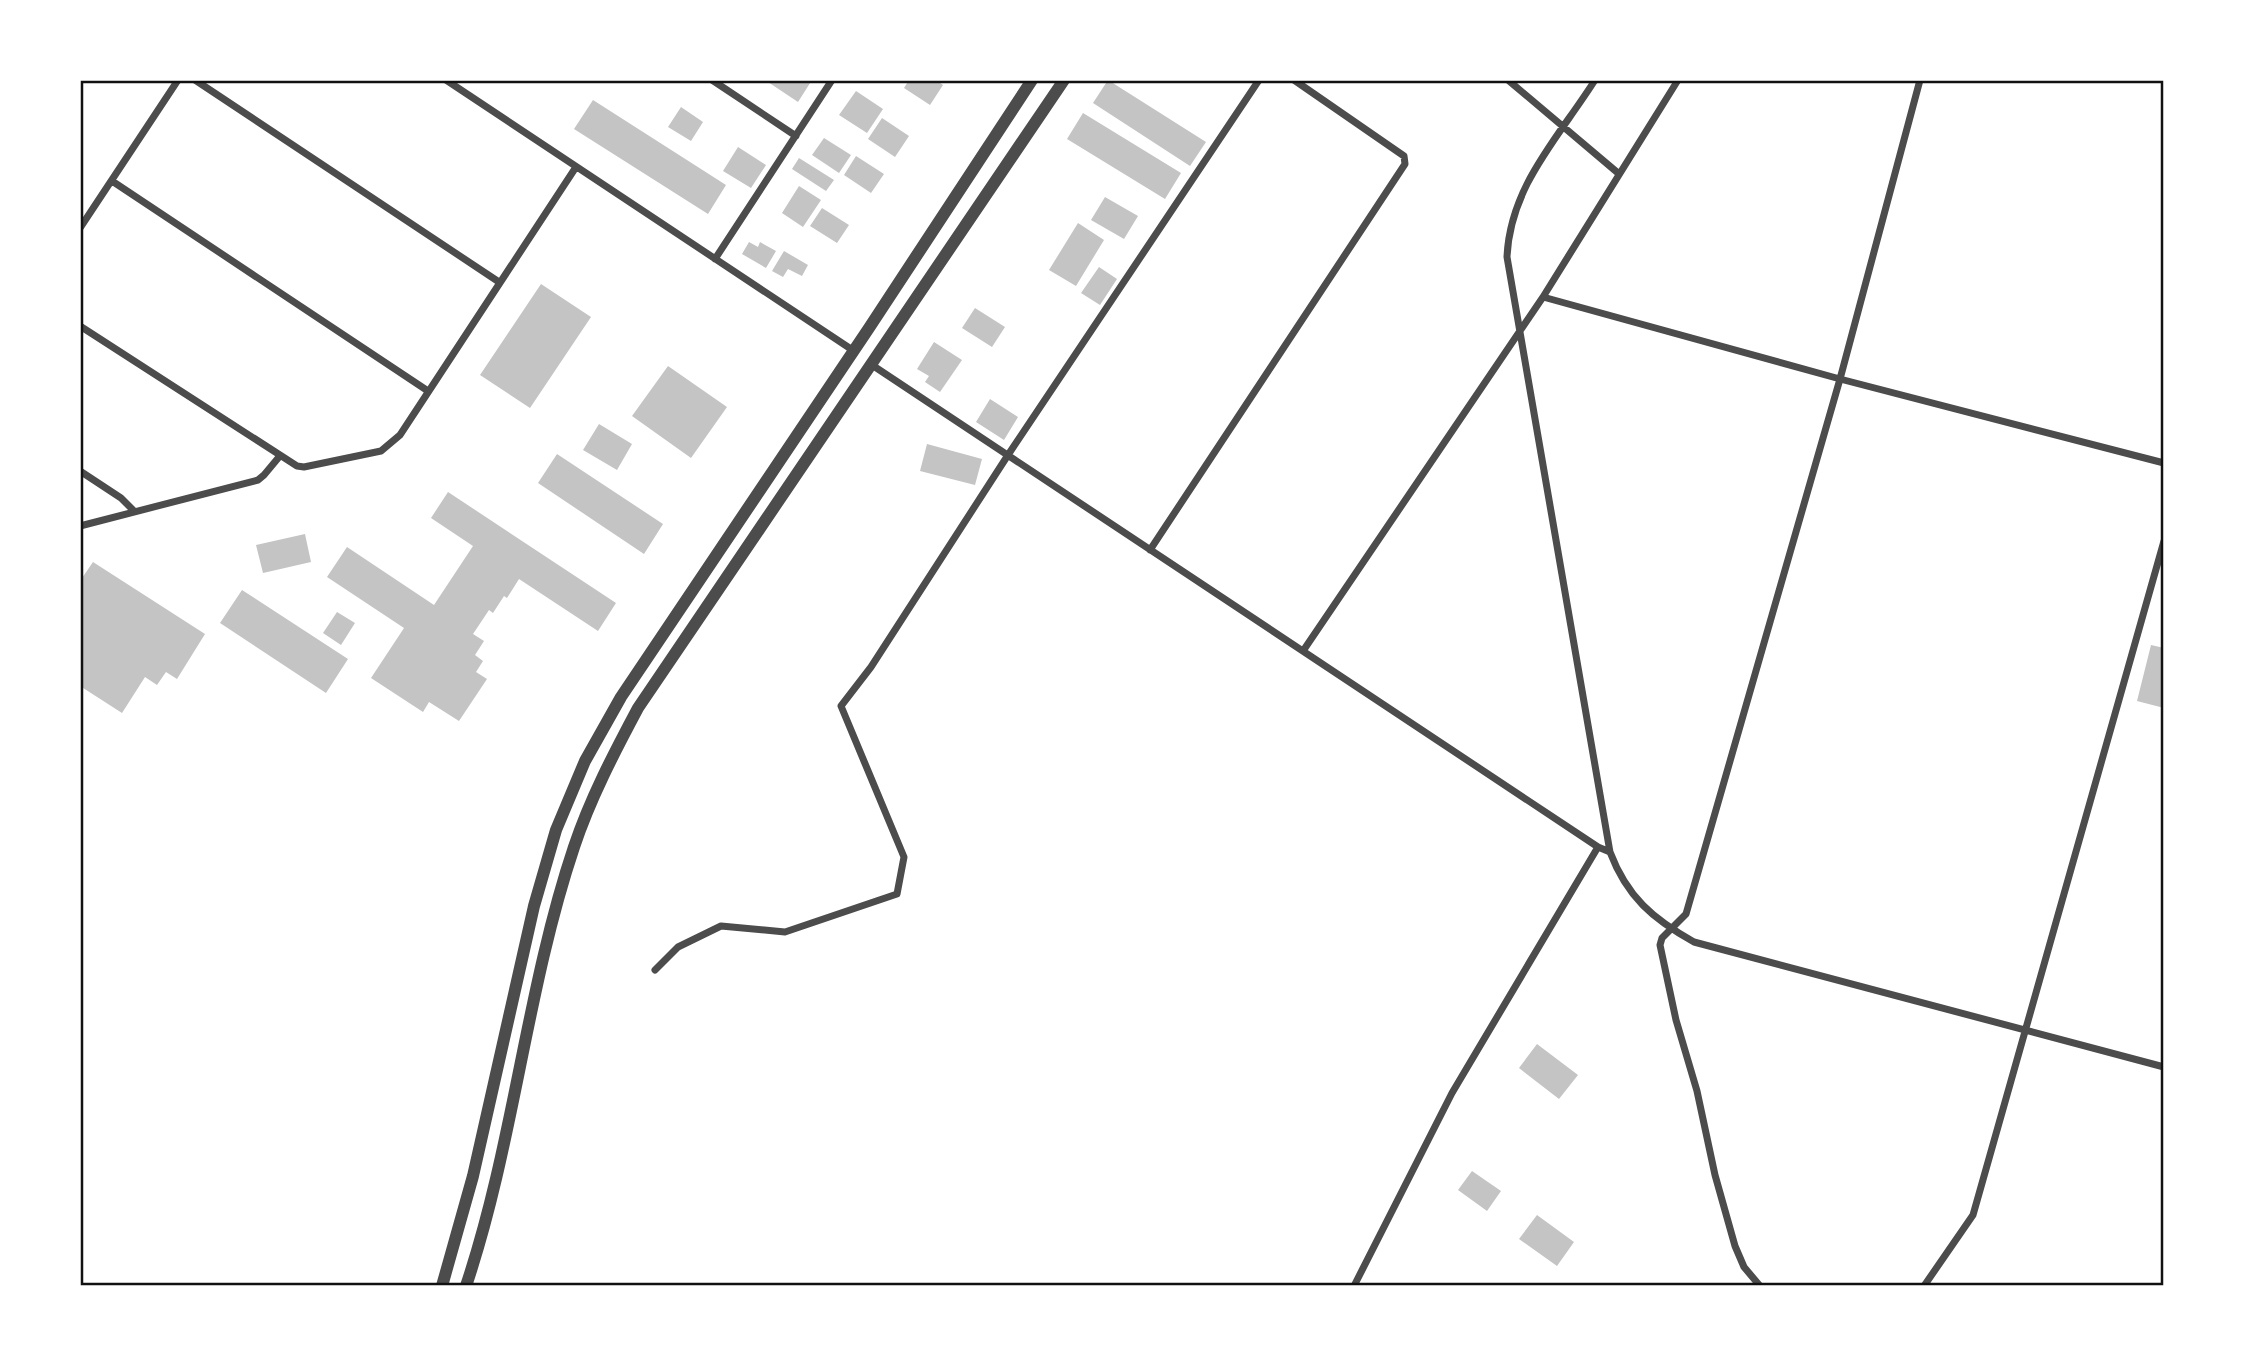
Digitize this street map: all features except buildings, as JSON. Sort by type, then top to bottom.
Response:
[{"type":"street","points":[[80,228],[178,80]]},
{"type":"street","points":[[195,80],[499,282]]},
{"type":"street","points":[[446,80],[854,351]]},
{"type":"street","points":[[712,80],[796,136]]},
{"type":"street","points":[[715,259],[832,80]]},
{"type":"street","points":[[442,1286],[472,1176],[534,906],[556,830],[585,761],[621,696],[854,351],[1032,80]]},
{"type":"street","points":[[466,1286],[493,1186],[552,926],[574,847],[603,773],[638,708],[1065,80]]},
{"type":"street","points":[[655,970],[678,947],[721,926],[785,932],[897,894],[904,857],[841,706],[871,667],[1008,455],[1259,80]]},
{"type":"street","points":[[1150,550],[1405,164],[1404,156],[1294,80]]},
{"type":"street","points":[[1508,80],[1618,173]]},
{"type":"street","points":[[1595,80],[1550,142],[1524,188],[1514,213],[1507,257],[1610,852],[1617,871],[1629,891],[1653,916],[1694,942],[2164,1067]]},
{"type":"street","points":[[1303,651],[1543,297],[1678,80]]},
{"type":"street","points":[[1760,1286],[1744,1267],[1714,1175],[1697,1091],[1676,1020],[1660,945],[1662,938],[1686,914],[1840,379],[1920,80]]},
{"type":"street","points":[[80,326],[296,466],[304,467],[381,451],[400,435],[576,167]]},
{"type":"street","points":[[112,181],[428,391]]},
{"type":"street","points":[[1543,297],[1840,379],[2164,463]]},
{"type":"street","points":[[872,365],[1598,847],[1610,852]]},
{"type":"street","points":[[80,526],[133,510],[258,480],[279,457]]},
{"type":"street","points":[[80,471],[121,498],[133,510]]},
{"type":"street","points":[[1924,1286],[1973,1214],[2164,541]]},
{"type":"street","points":[[1354,1286],[1452,1093],[1598,847]]}]
